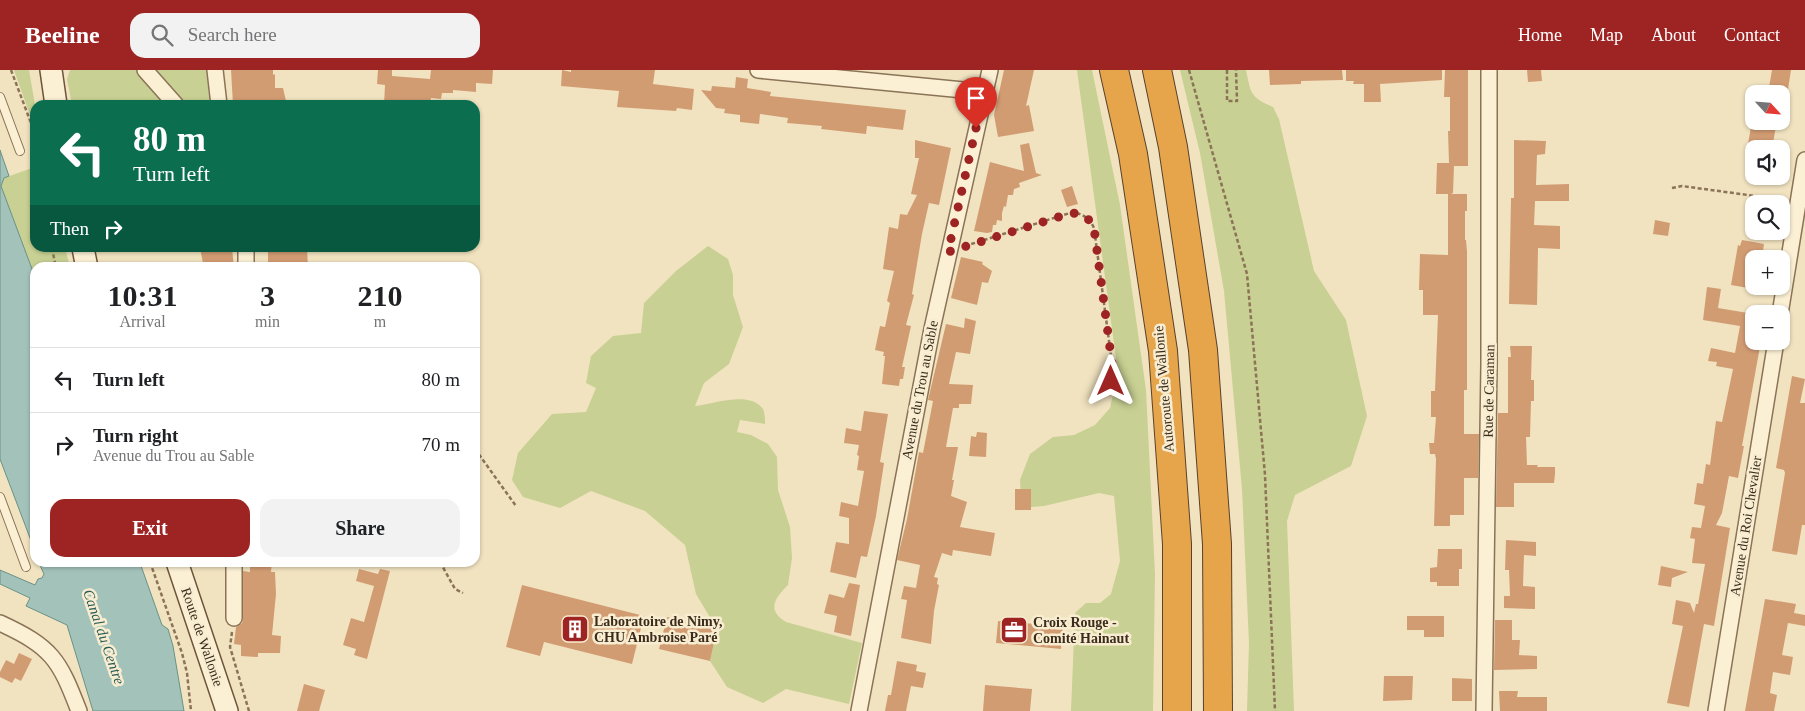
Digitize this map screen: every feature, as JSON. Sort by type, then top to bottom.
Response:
[{"type":"highway","name":"Autoroute de Wallonie","points":[[1114,70],[1133,154],[1163,350],[1177,544],[1177,711]]},
{"type":"highway","points":[[1157,70],[1173,147],[1203,350],[1217,544],[1218,711]]},
{"type":"main road","points":[[51,70],[55,100]]},
{"type":"main road","name":"Route de Wallonie","points":[[179,567],[227,711]]},
{"type":"street","points":[[145,70],[172,100]]},
{"type":"street","points":[[215,70],[218,100]]},
{"type":"street","points":[[758,70],[984,92]]},
{"type":"street","name":"Avenue du Trou au Sable","points":[[859,711],[932,329],[990,70]]},
{"type":"street","name":"Rue de Caraman","points":[[1484,711],[1489,364],[1489,70]]},
{"type":"street","points":[[1781,305],[1805,160]]},
{"type":"street","name":"Avenue du Roi Chevalier","points":[[1716,711],[1775,350]]},
{"type":"street","points":[[234,567],[234,618]]},
{"type":"street","points":[[0,623],[22,633],[42,646],[54,658],[61,668],[79,711]]},
{"type":"lane","points":[[0,97],[20,151]]},
{"type":"lane","points":[[0,497],[26,567]]},
{"type":"path","points":[[11,70],[30,120]]},
{"type":"path","points":[[1189,70],[1247,274],[1265,475],[1275,711]]},
{"type":"path","points":[[1226,70],[1227,101],[1237,100],[1236,70]]},
{"type":"path","points":[[1672,188],[1682,186],[1798,203]]},
{"type":"path","points":[[948,252],[1073,212],[1091,221],[1094,228],[1113,371],[1111,381],[1104,395]]},
{"type":"path","points":[[480,457],[516,506]]},
{"type":"path","points":[[152,567],[182,653],[187,672],[192,711]]},
{"type":"path","points":[[443,567],[455,588],[463,593]]},
{"type":"path","points":[[234,618],[230,648],[249,711]]},
{"type":"green space","points":[[14,70],[29,70],[34,100],[30,100],[30,115]]},
{"type":"green space","points":[[70,70],[206,70],[209,100],[71,100],[67,79]]},
{"type":"green space","points":[[1077,70],[1092,70],[1120,205],[1146,390],[1155,574],[1153,711],[1071,711],[1075,613],[1086,603],[1100,603],[1111,594],[1120,561],[1114,496],[1099,493],[1044,506],[1031,507],[1021,497],[1020,480],[1030,454],[1053,437],[1074,435],[1095,425],[1110,408],[1118,373]]},
{"type":"green space","points":[[1180,70],[1246,70],[1253,94],[1273,107],[1279,119],[1314,271],[1346,320],[1367,416],[1351,466],[1295,495],[1287,521],[1294,711],[1247,711],[1249,643],[1242,489],[1224,291],[1200,153]]},
{"type":"green space","points":[[30,169],[30,252],[66,252],[69,262],[30,262],[30,264],[0,186],[4,178]]},
{"type":"green space","points":[[708,246],[728,259],[733,275],[733,295],[743,327],[729,364],[704,383],[695,406],[741,399],[757,403],[763,409],[765,424],[740,420],[737,432],[751,435],[768,444],[777,457],[778,490],[790,527],[792,558],[788,585],[776,599],[774,608],[776,613],[786,622],[862,643],[849,704],[786,689],[763,703],[727,687],[710,661],[717,629],[696,594],[685,545],[645,511],[591,491],[560,508],[523,497],[512,480],[518,453],[552,414],[586,412],[596,388],[586,383],[591,356],[613,336],[641,333],[644,303],[676,271]]},
{"type":"water","points":[[0,150],[9,176],[4,178],[1,186],[30,264],[30,538],[0,459]]},
{"type":"water","name":"Canal du Centre","points":[[41,567],[141,567],[162,625],[168,629],[173,646],[184,711],[93,711],[67,625],[26,606],[30,598],[0,584],[0,570],[35,585],[44,574]]},
{"type":"building","points":[[231,70],[273,70],[273,75],[275,74],[275,88],[283,88],[286,100],[233,100]]},
{"type":"building","points":[[378,70],[392,70],[392,76],[430,79],[431,70],[493,70],[492,84],[476,83],[476,92],[453,90],[453,93],[442,93],[441,99],[384,100],[385,85],[377,84]]},
{"type":"building","points":[[562,70],[571,72],[571,70],[655,70],[653,84],[694,89],[692,110],[677,108],[676,111],[617,107],[619,91],[561,86]]},
{"type":"building","points":[[1004,70],[1034,70],[1026,106],[1029,105],[1034,131],[998,137],[994,115]]},
{"type":"building","points":[[1269,70],[1342,70],[1343,80],[1301,81],[1301,84],[1270,85]]},
{"type":"building","points":[[1346,70],[1442,70],[1442,80],[1380,84],[1381,102],[1364,102],[1364,84],[1353,84],[1354,81],[1346,81]]},
{"type":"building","points":[[1445,70],[1468,70],[1468,166],[1454,166],[1453,193],[1451,194],[1467,194],[1465,240],[1467,252],[1467,390],[1464,390],[1464,434],[1479,434],[1478,478],[1464,478],[1464,515],[1450,515],[1450,526],[1434,526],[1436,459],[1435,454],[1430,454],[1429,443],[1434,443],[1436,417],[1431,417],[1431,391],[1435,391],[1438,315],[1423,315],[1423,290],[1419,290],[1420,254],[1448,255],[1448,194],[1436,194],[1437,163],[1449,163],[1450,97],[1444,97]]},
{"type":"building","points":[[1527,70],[1541,70],[1542,81],[1528,82]]},
{"type":"building","points":[[1772,70],[1791,70],[1789,85],[1769,85]]},
{"type":"building","points":[[736,77],[748,79],[747,88],[771,92],[770,96],[906,110],[903,130],[867,126],[866,134],[821,129],[822,126],[787,123],[788,118],[760,114],[759,124],[740,122],[740,115],[724,113],[725,109],[716,108],[701,90],[711,91],[712,86],[735,88]]},
{"type":"building","points":[[1750,130],[1775,130],[1773,140],[1749,140]]},
{"type":"building","points":[[915,140],[951,148],[939,205],[929,203],[922,234],[912,294],[914,295],[906,325],[911,326],[902,367],[905,367],[903,379],[900,379],[899,386],[882,384],[885,356],[883,356],[884,352],[875,350],[880,326],[885,327],[890,303],[887,301],[894,271],[883,269],[889,227],[898,229],[900,214],[907,215],[917,195],[911,194],[919,158],[915,158]]},
{"type":"building","points":[[1514,140],[1546,141],[1545,154],[1537,155],[1536,185],[1569,184],[1569,201],[1535,201],[1534,225],[1560,226],[1560,249],[1538,248],[1537,305],[1509,304],[1511,198],[1514,198]]},
{"type":"building","points":[[1029,143],[1036,173],[1042,175],[1019,183],[1020,187],[1014,189],[1013,195],[1008,195],[1006,207],[1004,206],[1002,213],[1002,221],[997,220],[996,225],[993,225],[992,232],[974,231],[990,162],[1024,171],[1020,145]]},
{"type":"building","points":[[1072,186],[1078,204],[1067,207],[1061,190]]},
{"type":"building","points":[[1655,220],[1670,223],[1668,236],[1653,234]]},
{"type":"building","points":[[1742,240],[1764,244],[1763,250],[1745,250],[1745,287],[1731,285],[1738,245],[1740,246]]},
{"type":"building","points":[[201,252],[232,252],[233,262],[203,262]]},
{"type":"building","points":[[268,252],[307,252],[308,262],[268,262]]},
{"type":"building","points":[[961,257],[983,262],[982,264],[992,271],[988,283],[982,282],[977,305],[951,298]]},
{"type":"building","points":[[1707,287],[1721,289],[1718,308],[1745,312],[1745,350],[1759,350],[1738,478],[1729,476],[1722,513],[1716,525],[1730,528],[1714,626],[1704,624],[1689,707],[1667,703],[1683,626],[1672,624],[1676,600],[1690,603],[1694,613],[1696,604],[1698,604],[1705,564],[1692,563],[1695,539],[1690,538],[1692,527],[1701,528],[1705,506],[1694,504],[1697,483],[1703,484],[1706,464],[1710,465],[1716,421],[1722,422],[1733,369],[1716,366],[1717,362],[1708,361],[1711,348],[1735,353],[1740,326],[1703,320]]},
{"type":"building","points":[[965,318],[976,321],[970,354],[956,352],[949,384],[973,385],[971,404],[959,404],[959,408],[953,408],[946,447],[958,447],[951,496],[967,502],[960,527],[995,533],[991,556],[953,550],[952,556],[942,553],[934,577],[938,578],[937,584],[939,585],[931,644],[901,638],[907,600],[901,599],[904,586],[916,588],[920,565],[897,560],[907,519],[919,452],[923,453],[933,401],[928,400],[946,324],[964,328]]},
{"type":"building","points":[[1510,346],[1532,346],[1531,380],[1534,380],[1534,401],[1531,401],[1530,437],[1526,437],[1527,465],[1555,467],[1555,474],[1554,483],[1514,483],[1514,507],[1496,507],[1498,413],[1508,413],[1508,357],[1511,357]]},
{"type":"building","points":[[1792,376],[1805,379],[1800,403],[1805,403],[1805,525],[1802,525],[1797,555],[1772,551],[1785,473],[1784,470],[1776,468]]},
{"type":"building","points":[[864,411],[888,414],[880,462],[884,463],[876,516],[867,557],[861,556],[856,578],[830,572],[836,542],[849,544],[849,518],[839,516],[841,502],[858,506],[864,471],[857,470],[859,445],[844,443],[846,428],[861,431]]},
{"type":"building","points":[[977,432],[987,433],[986,457],[969,456],[971,436],[976,437]]},
{"type":"building","points":[[1015,489],[1031,489],[1031,510],[1015,510]]},
{"type":"building","points":[[1506,540],[1536,542],[1536,556],[1524,555],[1523,586],[1535,587],[1535,609],[1504,608],[1504,596],[1510,596],[1509,570],[1505,570]]},
{"type":"building","points":[[1438,549],[1462,549],[1462,569],[1459,569],[1459,586],[1437,586],[1437,582],[1430,582],[1430,568],[1437,567]]},
{"type":"building","points":[[1661,566],[1688,572],[1672,578],[1671,587],[1658,585]]},
{"type":"building","points":[[250,567],[272,567],[271,572],[275,572],[276,594],[272,635],[281,636],[280,653],[258,653],[258,657],[241,656],[241,645],[234,644],[236,627],[242,623],[243,618],[243,571],[250,572]]},
{"type":"building","points":[[359,569],[378,574],[380,569],[390,571],[367,659],[354,655],[356,649],[343,645],[351,618],[364,622],[374,586],[356,581]]},
{"type":"building","points":[[849,583],[860,585],[851,636],[834,632],[837,616],[824,613],[829,594],[844,598]]},
{"type":"building","name":"Laboratoire de Nimy, CHU Ambroise Paré","points":[[522,585],[644,616],[632,664],[544,642],[540,656],[506,647]]},
{"type":"building","points":[[1765,599],[1796,604],[1794,613],[1805,615],[1805,626],[1788,623],[1782,655],[1793,657],[1790,675],[1773,672],[1770,693],[1777,695],[1774,711],[1745,711]]},
{"type":"building","points":[[1407,616],[1444,616],[1444,637],[1424,637],[1424,630],[1407,630]]},
{"type":"building","points":[[667,617],[717,629],[710,661],[659,649]]},
{"type":"building","points":[[1495,620],[1512,620],[1512,640],[1520,640],[1519,655],[1537,656],[1537,669],[1494,670]]},
{"type":"building","points":[[998,621],[1063,626],[1061,649],[996,643]]},
{"type":"building","points":[[19,653],[32,659],[21,681],[15,678],[12,683],[0,677],[0,672],[6,660],[14,664]]},
{"type":"building","points":[[897,661],[917,665],[916,671],[926,673],[923,688],[911,686],[906,711],[885,711],[888,695],[891,695]]},
{"type":"building","points":[[1384,676],[1413,676],[1412,700],[1383,701]]},
{"type":"building","points":[[1452,678],[1472,679],[1472,701],[1452,701]]},
{"type":"building","points":[[304,684],[325,690],[319,711],[297,711]]},
{"type":"building","points":[[985,685],[1032,689],[1030,711],[983,711]]},
{"type":"building","points":[[1499,691],[1518,691],[1517,697],[1547,697],[1547,711],[1500,711]]},
{"type":"place","name":"Laboratoire de Nimy, CHU Ambroise Paré","points":[[575,629]]},
{"type":"place","name":"Croix Rouge - Comité Hainaut","points":[[1014,630]]},
{"type":"route","points":[[976,128],[948,252],[1073,212],[1079,213],[1091,221],[1094,228],[1113,371],[1111,381]]}]
